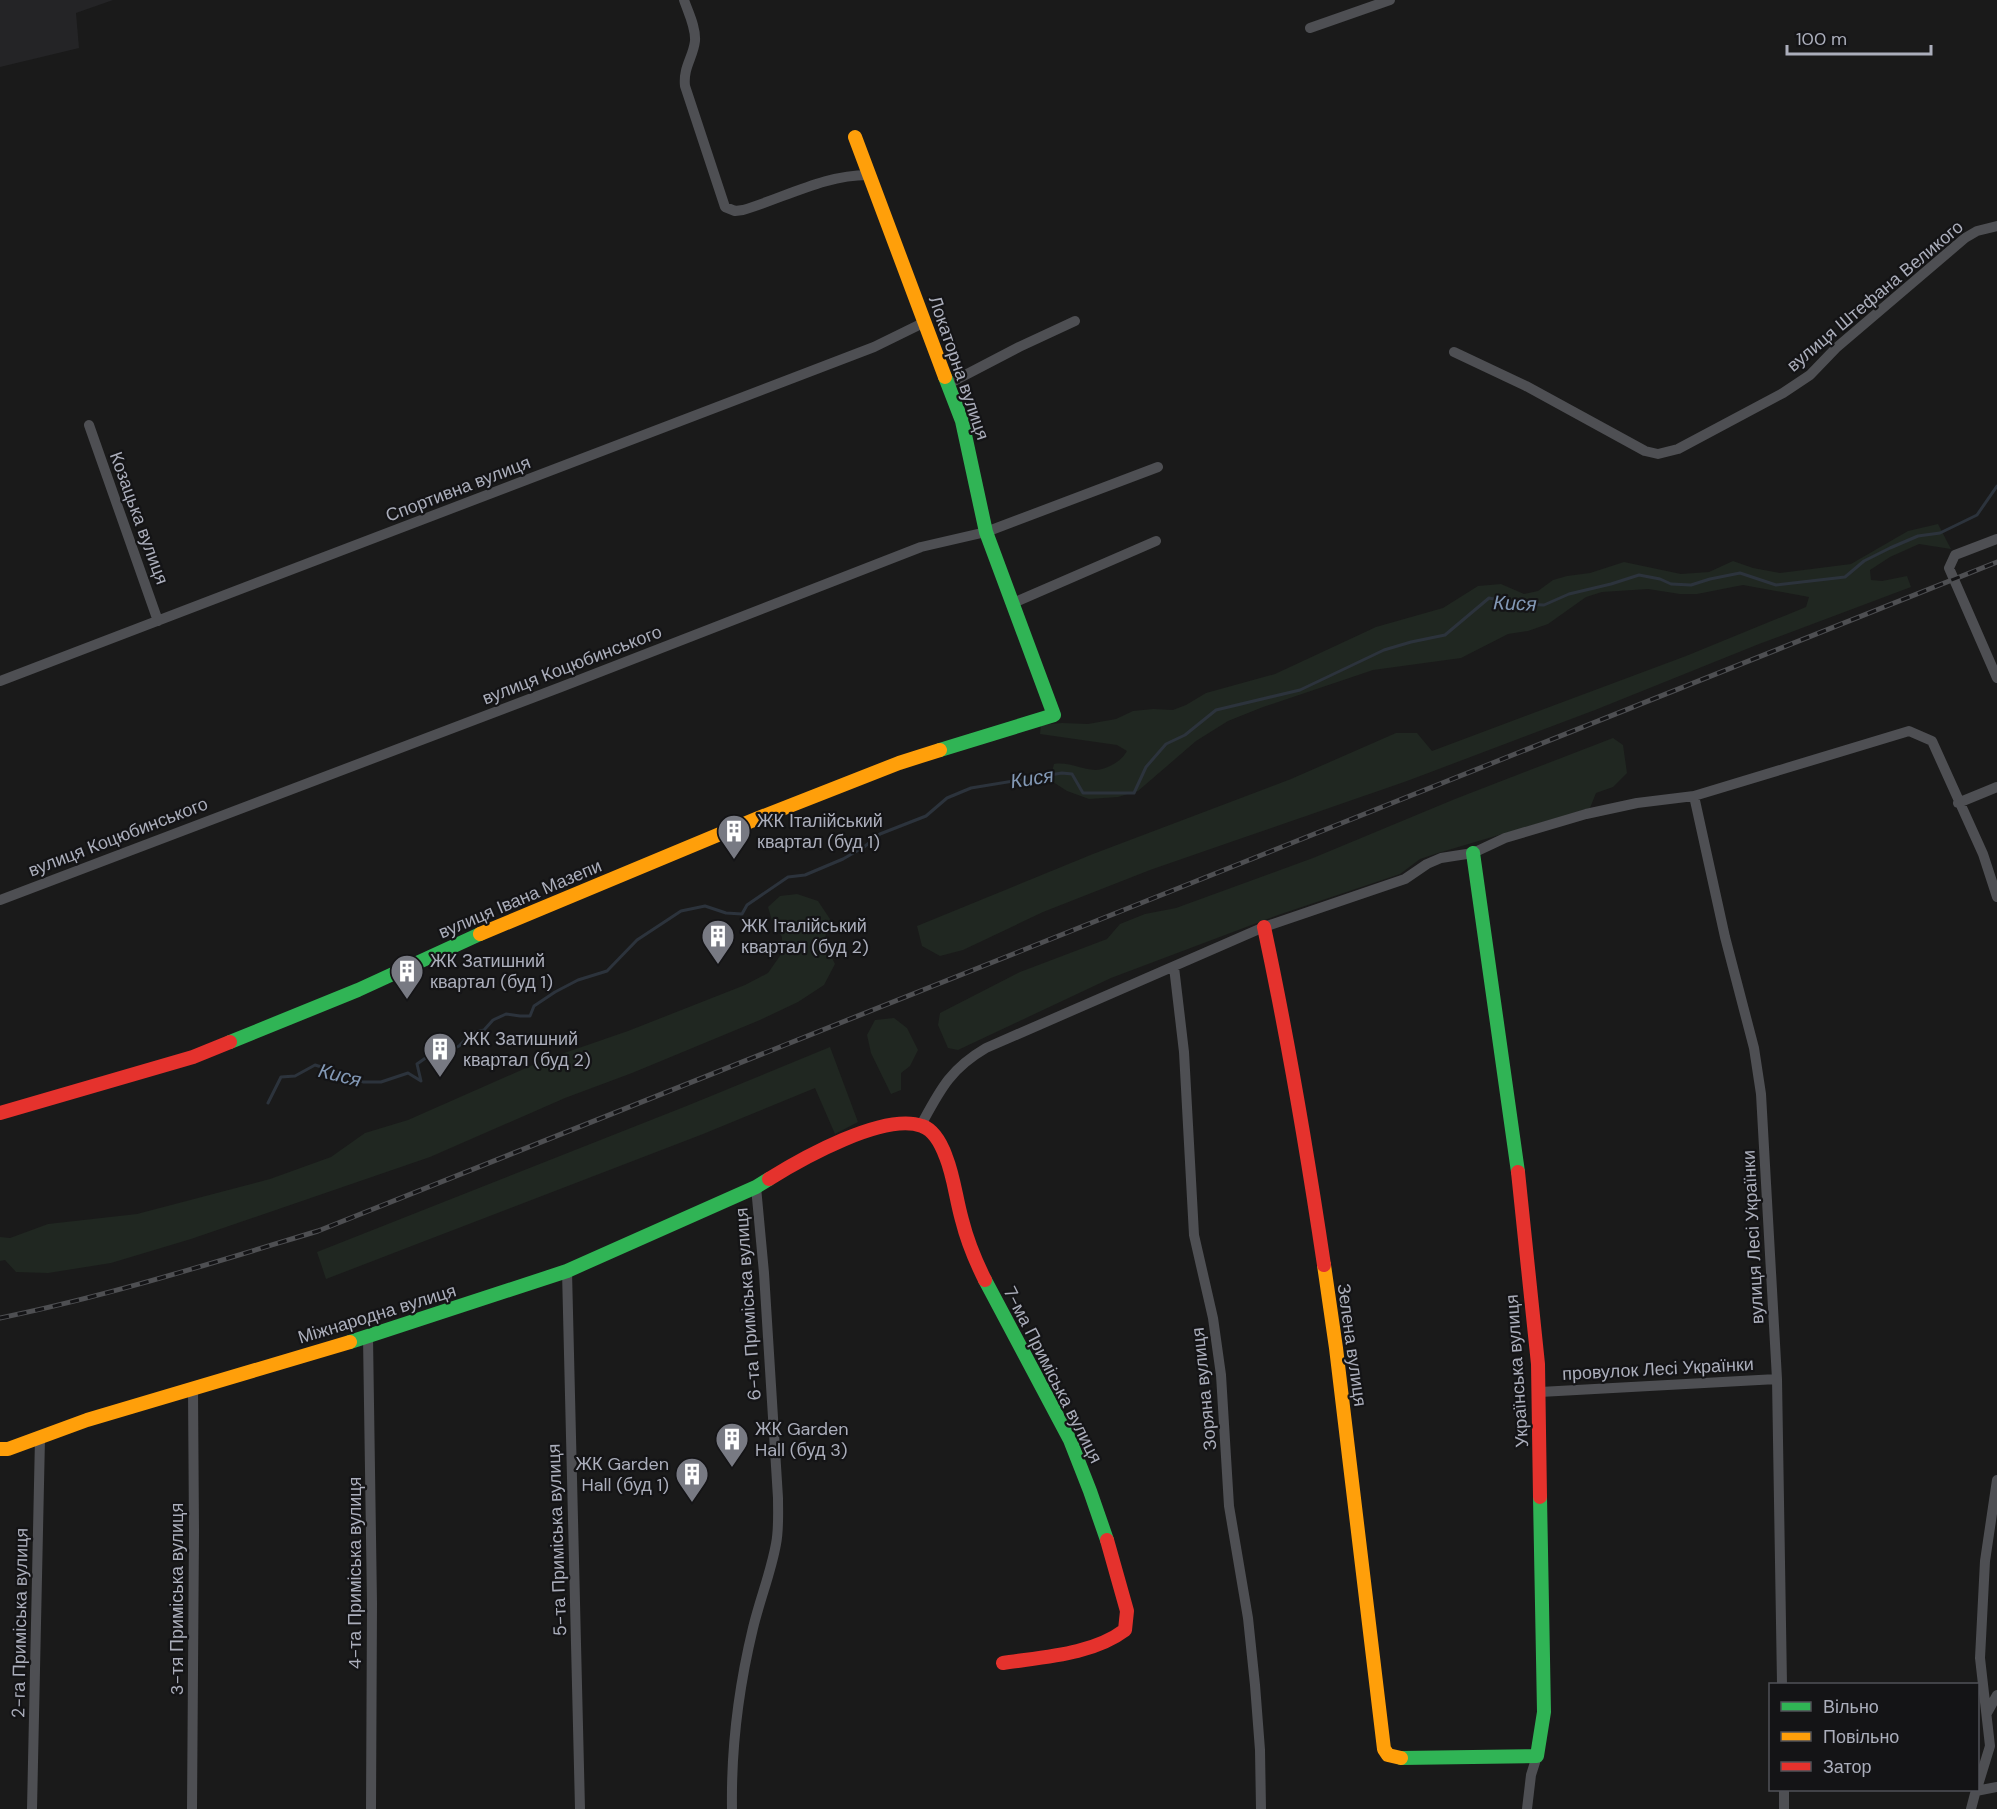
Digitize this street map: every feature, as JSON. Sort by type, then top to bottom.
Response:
[{"type":"street","points":[[684,0],[695,35],[685,72],[685,86],[725,207],[731,211],[743,210],[820,184],[854,175],[870,175]]},
{"type":"street","points":[[1310,28],[1390,0]]},
{"type":"street","name":"Локаторна вулиця","points":[[855,137],[962,421],[986,532],[1054,715]]},
{"type":"street","name":"вулиця Штефана Великого","points":[[1455,352],[1526,386],[1645,451],[1659,454],[1678,449],[1714,432],[1792,388],[1810,375],[1831,353],[1965,238],[1977,231],[1997,226]]},
{"type":"street","points":[[948,384],[1075,321]]},
{"type":"street","name":"Спортивна вулиця","points":[[0,681],[874,347],[926,322]]},
{"type":"street","name":"Козацька вулиця","points":[[89,425],[158,621]]},
{"type":"street","name":"вулиця Коцюбинського","points":[[0,900],[561,687],[921,547],[986,532],[1158,467]]},
{"type":"street","points":[[1997,539],[1955,555],[1949,568],[1997,678]]},
{"type":"street","points":[[1013,603],[1156,542]]},
{"type":"street","name":"вулиця Івана Мазепи","points":[[0,1113],[168,1066],[211,1050],[358,990],[506,923],[756,819],[899,763],[1054,715]]},
{"type":"street","points":[[921,1125],[939,1090],[948,1079],[981,1051],[1008,1037],[1264,927],[1400,881],[1441,858],[1473,853],[1506,837],[1586,814],[1637,803],[1694,796],[1909,731],[1932,741],[1958,803],[1983,854],[1997,897]]},
{"type":"street","points":[[1958,803],[1997,787]]},
{"type":"street","name":"вулиця Лесі Українки","points":[[1694,796],[1760,1083],[1777,1379],[1782,1683]]},
{"type":"street","name":"Українська вулиця","points":[[1473,853],[1517,1167],[1540,1392],[1541,1633],[1544,1712],[1537,1756]]},
{"type":"street","name":"Зелена вулиця","points":[[1264,927],[1283,1015],[1303,1127],[1336,1348],[1383,1746],[1388,1755],[1402,1758],[1537,1756]]},
{"type":"street","name":"Зоряна вулиця","points":[[1174,967],[1184,1052],[1194,1235],[1213,1318],[1220,1367],[1229,1506],[1246,1601],[1254,1675],[1260,1750],[1261,1809]]},
{"type":"street","name":"Міжнародна вулиця","points":[[0,1449],[8,1449],[87,1420],[368,1337],[567,1270],[756,1187],[782,1169],[848,1139],[900,1123],[921,1125]]},
{"type":"street","name":"7-ма Приміська вулиця","points":[[921,1125],[934,1136],[944,1155],[957,1195],[964,1228],[984,1277],[1041,1382],[1074,1451],[1107,1540],[1127,1617],[1125,1630],[1114,1639],[1040,1658],[1003,1663]]},
{"type":"street","name":"6-та Приміська вулиця","points":[[732,1809],[734,1759],[745,1666],[778,1534],[778,1498],[764,1273],[756,1187]]},
{"type":"street","name":"5-та Приміська вулиця","points":[[567,1270],[580,1809]]},
{"type":"street","name":"4-та Приміська вулиця","points":[[368,1337],[372,1591],[371,1809]]},
{"type":"street","name":"провулок Лесі Українки","points":[[1540,1392],[1777,1379]]},
{"type":"street","name":"3-тя Приміська вулиця","points":[[192,1809],[193,1390]]},
{"type":"street","name":"2-га Приміська вулиця","points":[[32,1809],[40,1438]]},
{"type":"street","points":[[1979,1779],[1989,1746],[1988,1713],[1980,1658],[1985,1561],[1997,1480]]},
{"type":"street","points":[[1988,1713],[1997,1695]]},
{"type":"street","points":[[1527,1809],[1532,1771],[1537,1756]]},
{"type":"street","points":[[1979,1789],[1997,1787]]},
{"type":"street","points":[[1784,1791],[1784,1809]]},
{"type":"street","points":[[1971,1809],[1976,1791]]},
{"type":"shaded area","points":[[0,0],[113,0],[76,13],[79,48],[0,67]]},
{"type":"shaded area","points":[[1938,524],[1951,549],[1919,544],[1890,557],[1870,570],[1871,580],[1882,581],[1907,576],[1911,587],[1407,781],[1150,870],[1043,912],[963,950],[940,956],[922,946],[917,926],[1093,854],[1291,779],[1396,733],[1417,733],[1432,751],[1686,656],[1806,607],[1809,597],[1743,585],[1697,594],[1648,589],[1602,592],[1586,597],[1548,624],[1528,631],[1508,634],[1461,658],[1373,670],[1228,721],[1196,741],[1138,791],[1118,797],[1089,799],[1067,791],[1050,780],[1054,764],[1102,769],[1118,762],[1127,751],[1117,745],[1040,734],[1041,725],[1088,724],[1116,719],[1133,711],[1173,710],[1206,693],[1275,674],[1376,627],[1443,608],[1478,586],[1501,584],[1524,594],[1538,591],[1553,580],[1590,573],[1624,562],[1681,574],[1709,572],[1733,561],[1753,568],[1780,573],[1851,564],[1908,531]]},
{"type":"shaded area","points":[[1613,738],[1623,745],[1627,773],[1613,787],[1596,793],[1590,808],[1420,859],[1400,874],[1278,915],[1111,978],[958,1050],[948,1048],[938,1025],[940,1013],[1020,972],[1107,939],[1120,924],[1145,914],[1176,908],[1313,858],[1455,799]]},
{"type":"shaded area","points":[[797,894],[818,901],[830,919],[824,942],[835,964],[824,985],[798,1002],[760,1020],[565,1098],[430,1157],[191,1239],[111,1263],[48,1273],[16,1272],[5,1260],[0,1261],[0,1237],[10,1238],[48,1224],[137,1214],[270,1179],[331,1157],[365,1133],[408,1120],[544,1060],[628,1031],[745,985],[768,973],[782,953],[782,937],[772,921],[768,907],[780,896]]},
{"type":"shaded area","points":[[894,1018],[907,1028],[918,1050],[910,1066],[901,1073],[901,1090],[891,1094],[871,1053],[867,1035],[875,1020]]},
{"type":"shaded area","points":[[830,1047],[858,1122],[835,1134],[815,1088],[703,1134],[326,1279],[317,1252]]},
{"type":"waterway","name":"Кися","points":[[268,1103],[281,1077],[295,1076],[315,1065],[363,1082],[381,1082],[408,1073],[421,1081],[417,1064],[427,1057],[440,1056],[459,1046],[472,1033],[484,1030],[493,1020],[506,1014],[530,1016],[534,1006],[555,992],[578,980],[607,971],[637,940],[681,911],[705,906],[726,913],[742,914],[747,905],[788,877],[805,875],[843,859],[864,847],[880,834],[926,816],[947,798],[971,788],[1062,773],[1072,774],[1083,793],[1134,793],[1146,767],[1166,744],[1185,735],[1216,710],[1300,690],[1384,650],[1445,635],[1489,598],[1519,604],[1544,605],[1569,594],[1639,575],[1660,579],[1671,584],[1691,585],[1740,573],[1776,585],[1845,577],[1864,561],[1890,548],[1918,536],[1940,533],[1977,515],[1997,486]]},
{"type":"railway","points":[[0,1318],[120,1289],[318,1231],[1997,562]]},
{"type":"traffic: fast","points":[[940,750],[1054,715],[986,532],[962,421],[945,377]]},
{"type":"traffic: fast","points":[[1473,853],[1518,1172]]},
{"type":"traffic: fast","points":[[230,1042],[358,990],[480,934]]},
{"type":"traffic: fast","points":[[350,1342],[567,1271],[756,1187],[769,1179]]},
{"type":"traffic: fast","points":[[985,1280],[1070,1440],[1107,1540]]},
{"type":"traffic: fast","points":[[1401,1758],[1537,1756],[1544,1712],[1540,1497]]},
{"type":"traffic: slow","points":[[855,137],[945,377]]},
{"type":"traffic: slow","points":[[480,934],[756,819],[899,763],[940,750]]},
{"type":"traffic: slow","points":[[1324,1265],[1384,1749],[1388,1755],[1401,1758]]},
{"type":"traffic: slow","points":[[0,1449],[8,1449],[87,1420],[350,1342]]},
{"type":"traffic: jam","points":[[1264,927],[1297,1095],[1324,1265]]},
{"type":"traffic: jam","points":[[0,1113],[193,1057],[230,1042]]},
{"type":"traffic: jam","points":[[769,1179],[801,1160],[865,1131],[906,1123],[922,1126],[940,1143],[951,1172],[966,1235],[985,1280]]},
{"type":"traffic: jam","points":[[1518,1172],[1538,1364],[1540,1497]]},
{"type":"traffic: jam","points":[[1003,1663],[1082,1650],[1098,1645],[1125,1630],[1127,1611],[1107,1540]]},
{"type":"place","name":"ЖК Італійський квартал (буд 1)","points":[[734,860]]},
{"type":"place","name":"ЖК Італійський квартал (буд 2)","points":[[718,965]]},
{"type":"place","name":"ЖК Затишний квартал (буд 1)","points":[[407,1000]]},
{"type":"place","name":"ЖК Затишний квартал (буд 2)","points":[[440,1078]]},
{"type":"place","name":"ЖК Garden Hall (буд 3)","points":[[732,1468]]},
{"type":"place","name":"ЖК Garden Hall (буд 1)","points":[[692,1503]]}]
